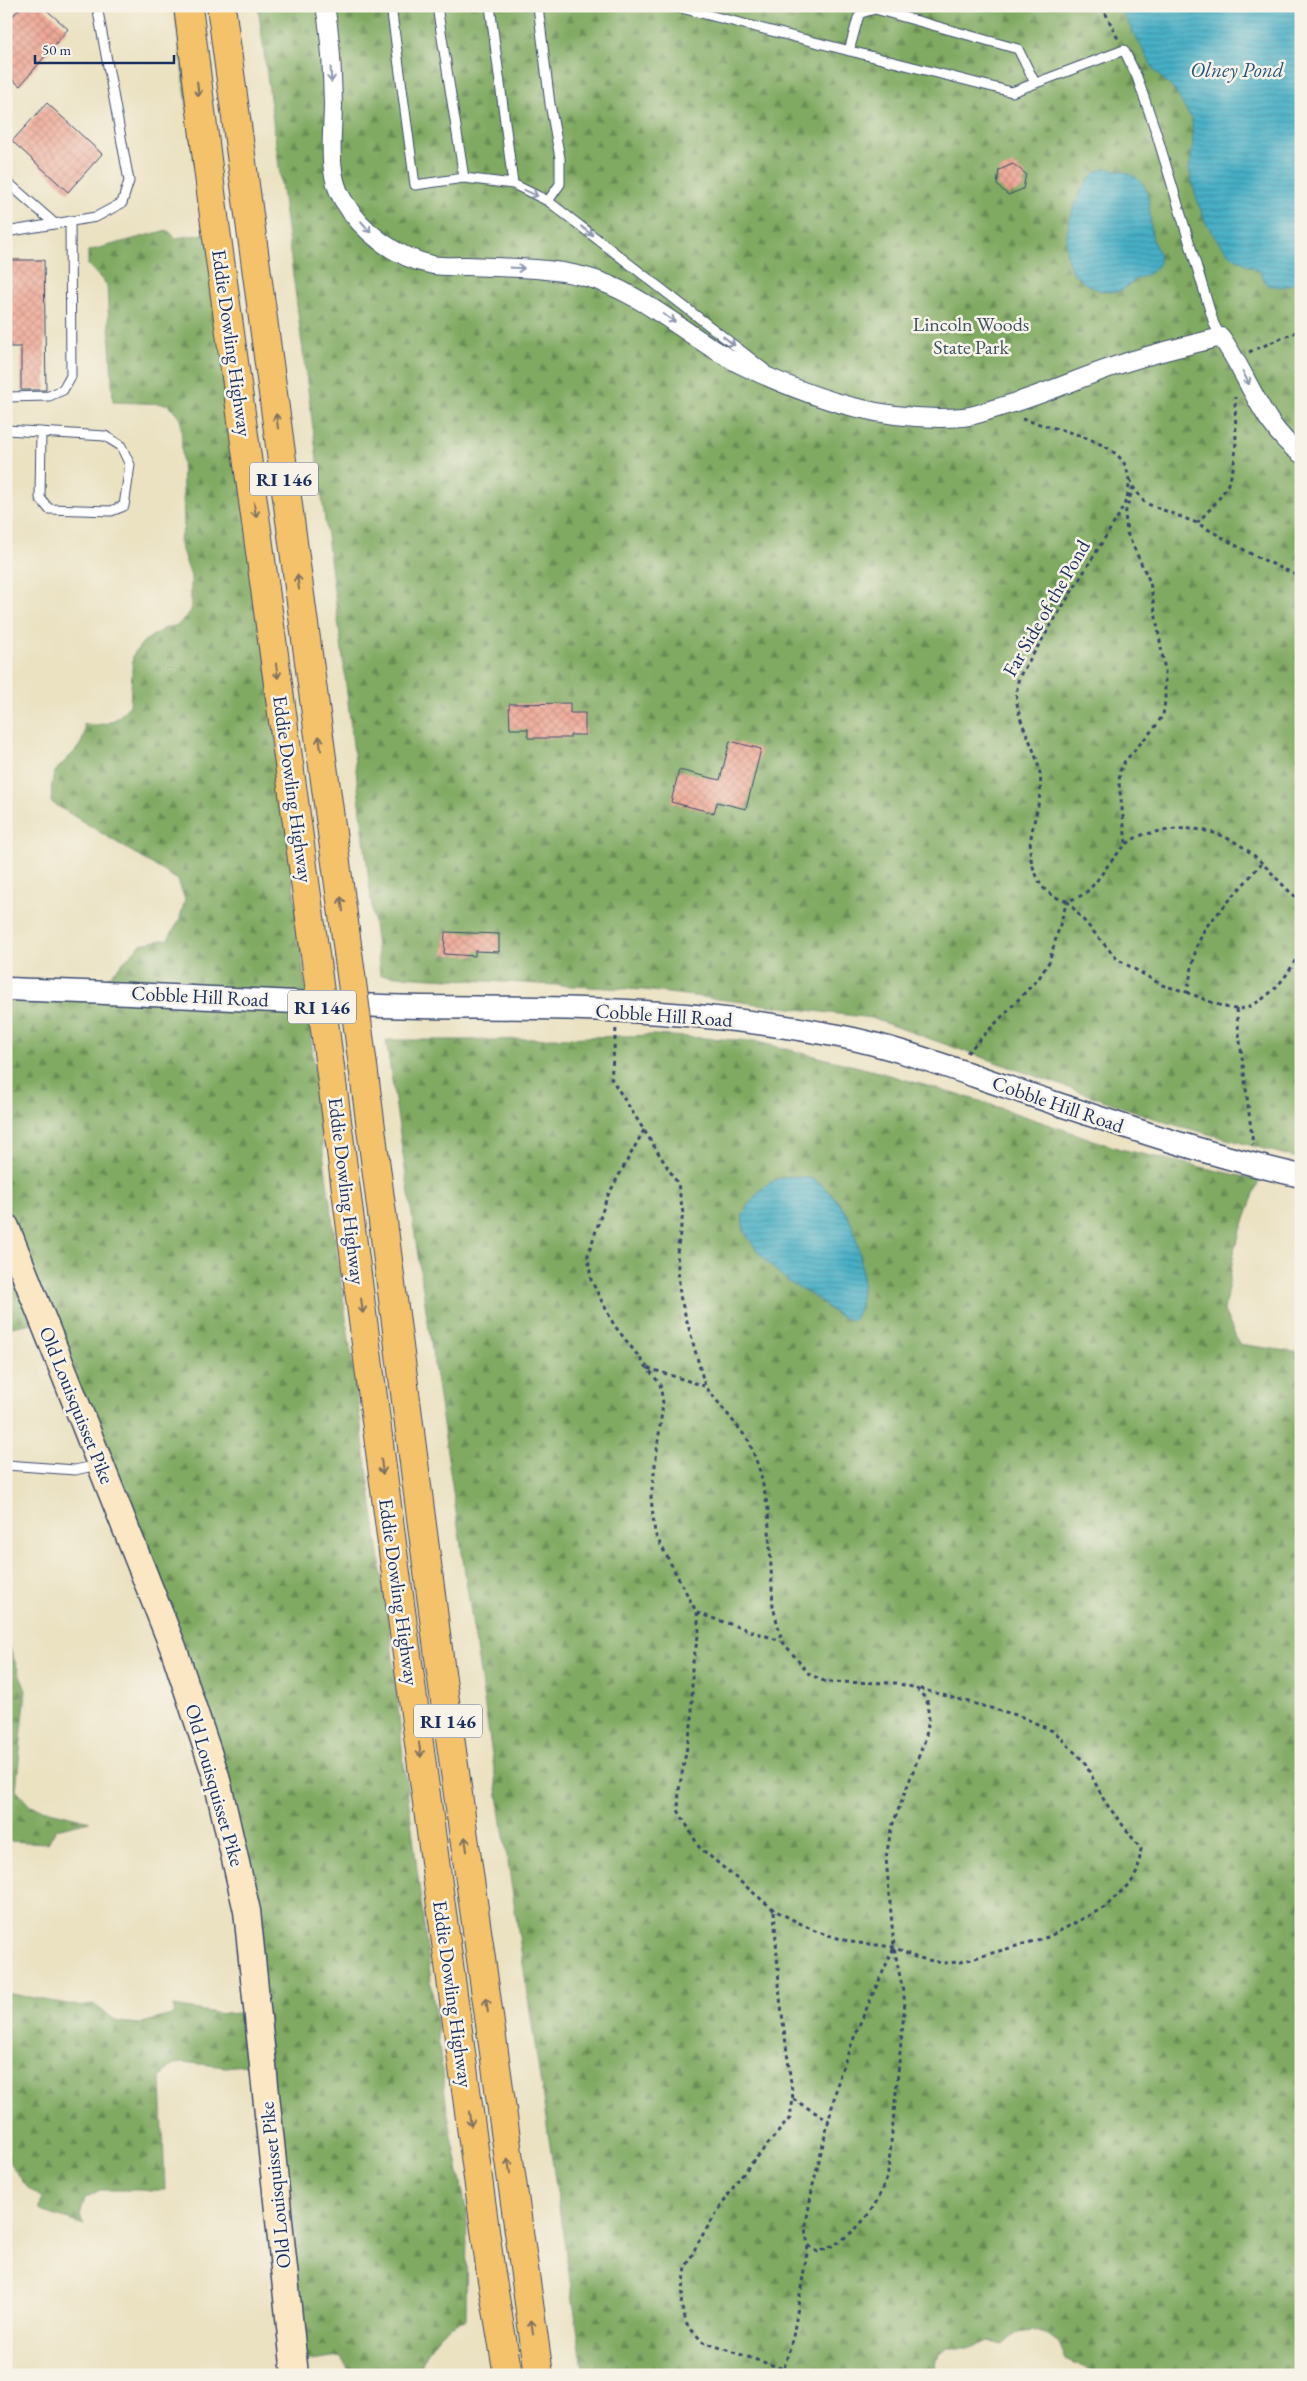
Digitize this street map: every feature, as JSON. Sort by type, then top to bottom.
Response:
[{"type":"highway","name":"Eddie Dowling Highway","points":[[188,6],[214,216],[314,947],[467,2098],[491,2274],[508,2375]]},
{"type":"highway","name":"Eddie Dowling Highway","points":[[221,6],[348,952],[440,1665],[539,2375]]},
{"type":"main road","name":"Old Louisquisset Pike","points":[[6,1227],[173,1647],[216,1776],[247,1911],[296,2375]]},
{"type":"street","points":[[325,6],[329,26],[332,158],[336,180],[342,199],[374,238],[399,253],[433,265],[538,269],[592,279],[633,298],[741,365],[787,386],[831,402],[887,414],[927,418],[967,417],[1033,398],[1126,362],[1221,337],[1236,358],[1268,421],[1301,454]]},
{"type":"street","name":"Cobble Hill Road","points":[[6,989],[384,1006],[617,1011],[746,1021],[799,1028],[844,1037],[952,1068],[1168,1142],[1301,1176]]},
{"type":"lane","points":[[6,232],[96,216],[122,203],[129,181],[96,6]]},
{"type":"lane","points":[[391,6],[415,185],[464,178],[513,184],[548,201],[787,386]]},
{"type":"lane","points":[[437,6],[464,178]]},
{"type":"lane","points":[[490,6],[513,184]]},
{"type":"lane","points":[[538,6],[550,104],[560,158],[560,184],[548,201]]},
{"type":"lane","points":[[674,6],[1012,92],[1124,50],[1137,77],[1156,132],[1214,324],[1221,337]]},
{"type":"lane","points":[[849,51],[858,18],[868,10],[875,9],[1018,49],[1035,83]]},
{"type":"lane","points":[[6,181],[55,224]]},
{"type":"lane","points":[[6,397],[49,396],[63,390],[70,376],[70,221]]},
{"type":"lane","points":[[6,430],[41,432],[105,436],[122,446],[130,465],[124,506],[111,511],[49,509],[40,498],[41,432]]},
{"type":"lane","points":[[6,1465],[75,1470],[101,1465]]},
{"type":"path","points":[[1102,6],[1124,50]]},
{"type":"path","points":[[1197,523],[1217,501],[1230,480],[1234,456],[1236,358],[1301,330]]},
{"type":"path","points":[[1017,418],[1088,439],[1108,448],[1124,463],[1133,487],[1145,504],[1197,523],[1254,555],[1301,577]]},
{"type":"path","name":"Far Side of the Pond","points":[[1067,901],[1055,897],[1043,888],[1031,864],[1029,842],[1040,791],[1040,775],[1037,759],[1016,705],[1016,691],[1019,676],[1118,515],[1128,495],[1129,476]]},
{"type":"path","points":[[1126,843],[1119,783],[1120,771],[1125,761],[1155,728],[1163,715],[1165,701],[1165,671],[1150,582],[1127,533],[1125,514],[1133,487]]},
{"type":"path","points":[[1067,901],[1085,894],[1126,843],[1139,834],[1184,827],[1200,829],[1230,838],[1262,863],[1286,890],[1301,901]]},
{"type":"path","points":[[1187,992],[1196,948],[1206,928],[1262,863]]},
{"type":"path","points":[[1067,901],[1117,959],[1162,985],[1236,1010],[1255,1006],[1276,986],[1289,971],[1301,942]]},
{"type":"path","points":[[952,1068],[1039,978],[1049,962],[1067,901]]},
{"type":"path","points":[[1236,1010],[1255,1165]]},
{"type":"path","points":[[617,1011],[611,1078],[644,1130],[678,1184],[683,1213],[677,1253],[680,1296],[705,1386],[749,1441],[760,1471],[768,1509],[773,1607],[782,1641],[809,1674],[826,1682],[896,1683],[1020,1716],[1054,1732],[1085,1763],[1105,1802],[1141,1849],[1138,1870],[1132,1881],[1105,1908],[1048,1937],[961,1962],[942,1963],[924,1959],[894,1946],[851,1942],[815,1931],[774,1910],[699,1848],[678,1810],[679,1790],[692,1720],[692,1667],[699,1631],[697,1614],[655,1534],[651,1497],[662,1403],[660,1384],[614,1325],[592,1280],[588,1255],[606,1197],[644,1130]]},
{"type":"path","points":[[647,1368],[705,1386]]},
{"type":"path","points":[[697,1614],[782,1641]]},
{"type":"path","points":[[808,2245],[818,2252],[833,2247],[866,2219],[882,2194],[888,2173],[905,2002],[894,1946],[886,1858],[892,1829],[925,1740],[929,1720],[927,1700],[916,1688]]},
{"type":"path","points":[[774,1910],[780,1998],[793,2099],[790,2118],[740,2177],[700,2239],[686,2267],[681,2305],[687,2325],[703,2342],[784,2369]]},
{"type":"path","points":[[782,2375],[793,2337],[808,2245],[805,2228],[812,2185],[840,2074],[894,1946]]},
{"type":"path","points":[[793,2099],[829,2121]]},
{"type":"green space","points":[[174,6],[188,6],[308,1008],[324,1160],[392,1648],[403,1756],[447,2110],[467,2214],[466,2320],[456,2323],[441,2333],[430,2348],[417,2375],[353,2375],[340,2357],[297,2363],[262,2063],[226,2067],[184,2062],[174,2064],[161,2077],[165,2190],[100,2190],[85,2198],[80,2216],[84,2225],[44,2212],[40,2208],[42,2198],[27,2187],[6,2158],[6,1993],[78,2006],[93,2004],[118,2022],[139,2024],[175,2014],[173,2006],[223,2014],[255,2012],[226,1810],[43,1321],[6,1328],[6,990],[93,990],[109,977],[141,944],[168,939],[179,921],[185,900],[178,880],[51,802],[52,782],[55,772],[80,745],[83,739],[84,724],[105,724],[110,722],[130,705],[133,655],[143,642],[163,629],[178,625],[191,611],[191,577],[179,541],[184,527],[181,418],[167,404],[113,402],[107,285],[88,265],[88,251],[167,230],[176,238],[204,234]]},
{"type":"green space","name":"Lincoln Woods State Park","points":[[258,6],[1301,6],[1301,1159],[1168,1123],[871,1018],[644,990],[380,975],[342,651]]},
{"type":"green space","points":[[654,1035],[754,1041],[875,1071],[983,1102],[1120,1149],[1259,1180],[1235,1247],[1224,1311],[1239,1344],[1301,1353],[1301,2375],[1100,2375],[1066,2360],[1059,2343],[1048,2335],[1033,2330],[1018,2332],[1004,2345],[988,2341],[973,2348],[947,2348],[936,2360],[933,2375],[584,2375],[386,1040],[492,1040]],"holes":[[[791,1176],[814,1180],[840,1204],[849,1220],[855,1238],[861,1275],[859,1311],[837,1315],[784,1276],[745,1233],[743,1227],[745,1212],[759,1192],[773,1181]]]},
{"type":"green space","points":[[6,1638],[26,1691],[16,1790],[30,1806],[90,1821],[56,1829],[48,1843],[6,1841]]},
{"type":"water","name":"Olney Pond","points":[[1119,6],[1301,6],[1301,281],[1282,287],[1267,285],[1260,272],[1232,256],[1217,240],[1206,223],[1196,197],[1189,169],[1193,147],[1192,120],[1175,91],[1154,70]]},
{"type":"water","points":[[1106,168],[1135,177],[1147,192],[1153,240],[1160,258],[1158,264],[1151,272],[1135,280],[1125,288],[1110,292],[1102,291],[1086,284],[1074,273],[1067,257],[1066,245],[1070,218],[1080,193],[1094,174]]},
{"type":"water","points":[[791,1176],[809,1178],[820,1184],[837,1201],[850,1221],[859,1250],[862,1274],[861,1299],[854,1320],[842,1317],[812,1295],[789,1282],[758,1252],[746,1233],[743,1215],[757,1194],[770,1183]]},
{"type":"building","points":[[22,6],[42,6],[68,29],[20,86],[6,74],[6,23]]},
{"type":"building","points":[[47,103],[102,154],[68,192],[12,141]]},
{"type":"building","points":[[1013,164],[1026,174],[1023,189],[1008,195],[997,185],[999,170]]},
{"type":"building","points":[[9,260],[44,260],[46,390],[21,390],[21,347],[10,347]]},
{"type":"building","points":[[570,703],[570,713],[585,713],[585,735],[570,735],[570,738],[528,738],[528,729],[510,729],[509,704]]},
{"type":"building","points":[[730,741],[761,749],[746,809],[717,802],[714,813],[671,802],[679,770],[720,780]]},
{"type":"building","points":[[445,932],[499,934],[499,952],[475,951],[475,956],[444,954]]}]
